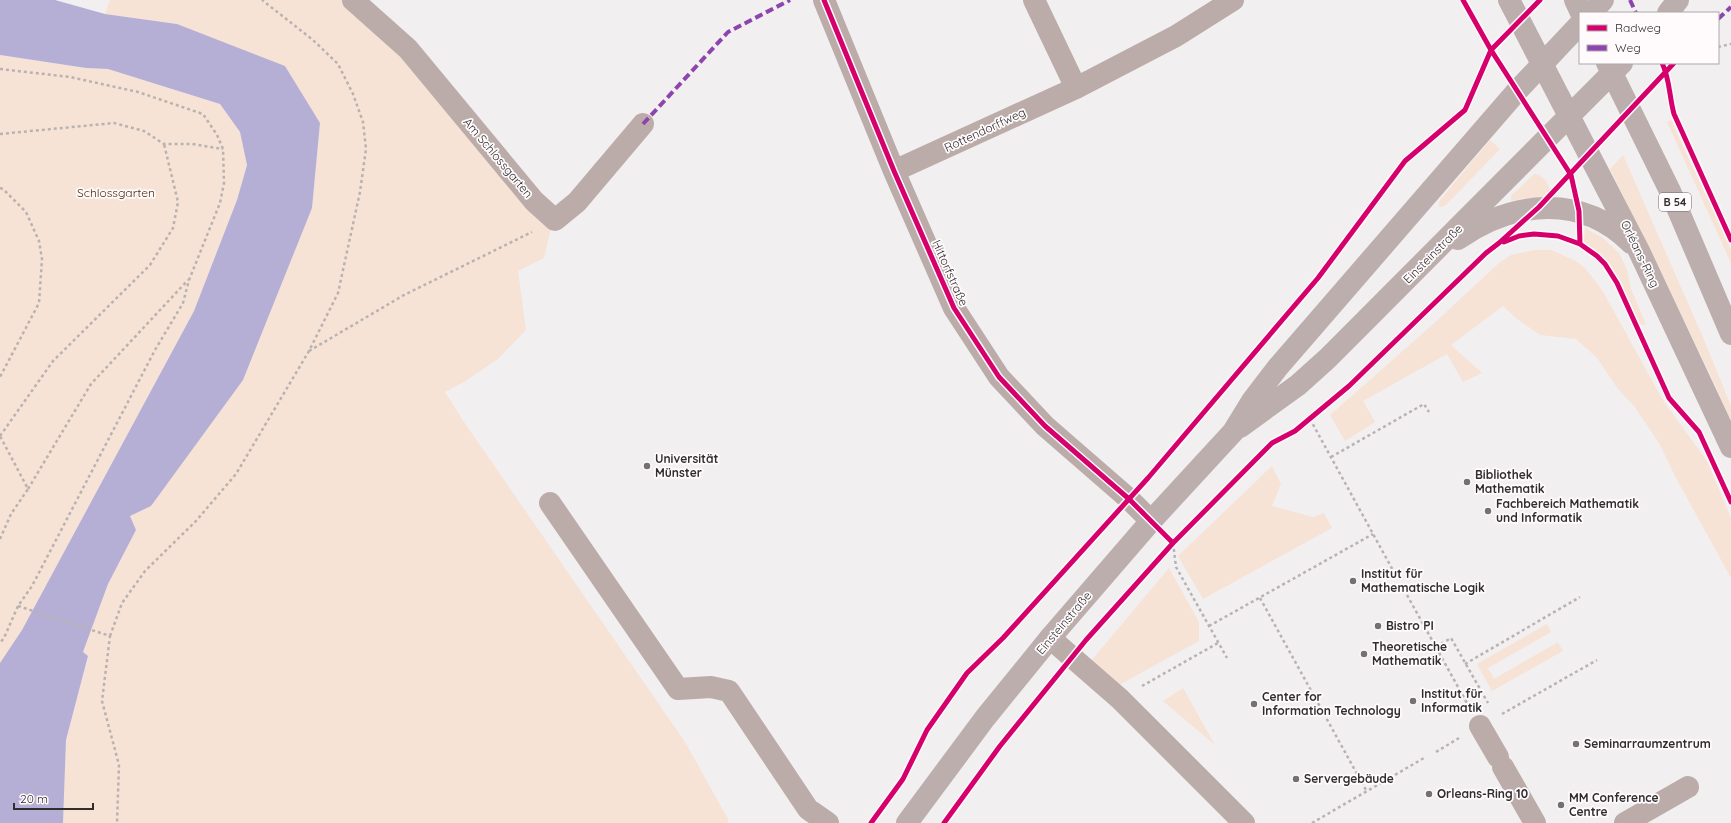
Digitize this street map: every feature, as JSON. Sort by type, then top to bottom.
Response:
[{"type":"main road","name":"Orléans-Ring","points":[[1508,0],[1543,64],[1639,251],[1731,447]]},
{"type":"main road","points":[[1574,0],[1580,12]]},
{"type":"main road","points":[[1592,12],[1603,0]]},
{"type":"main road","points":[[1669,12],[1678,0]]},
{"type":"main road","name":"Einsteinstraße","points":[[907,823],[985,718],[1050,638],[1151,521],[1233,432],[1252,401],[1278,367],[1484,129],[1579,25]]},
{"type":"main road","name":"Einsteinstraße","points":[[1233,432],[1276,402],[1323,363],[1570,116],[1614,66]]},
{"type":"main road","name":"B 54","points":[[1614,66],[1731,334]]},
{"type":"main road","points":[[1424,262],[1464,235],[1483,225],[1504,216],[1539,207],[1552,207],[1579,211],[1594,217],[1608,224],[1622,234],[1639,251]]},
{"type":"street","name":"Am Schlossgarten","points":[[353,0],[408,49],[534,201],[556,220]]},
{"type":"street","name":"Hittorfstraße","points":[[824,0],[894,171],[954,308],[999,377],[1045,426],[1129,499],[1151,521]]},
{"type":"street","points":[[1034,0],[1076,88]]},
{"type":"street","name":"Rottendorffweg","points":[[894,171],[1076,88],[1176,36],[1233,0]]},
{"type":"street","points":[[556,220],[577,202],[643,124]]},
{"type":"street","points":[[550,503],[678,689],[711,687],[729,691],[808,809],[828,823]]},
{"type":"street","points":[[1050,638],[1120,699],[1244,823]]},
{"type":"street","points":[[1488,722],[1501,762],[1535,823]]},
{"type":"street","points":[[1625,823],[1688,787]]},
{"type":"path","points":[[118,823],[119,765],[102,701],[110,636],[122,603],[145,571],[196,521],[236,474],[309,351],[338,293],[360,192],[366,149],[363,122],[353,94],[338,64],[313,40],[262,0]]},
{"type":"path","points":[[1719,47],[1731,44]]},
{"type":"path","points":[[0,69],[70,77],[138,92],[203,114],[217,135],[222,149],[224,182],[220,203],[189,280],[183,303],[155,350],[32,586],[18,606],[4,638],[0,643]]},
{"type":"path","points":[[0,134],[114,123],[144,131],[164,144],[192,144],[222,149]]},
{"type":"path","points":[[28,489],[0,436],[53,361],[150,265],[173,228],[178,202],[164,144]]},
{"type":"path","points":[[0,188],[3,189],[26,212],[39,241],[42,259],[39,303],[0,377]]},
{"type":"path","points":[[309,351],[404,295],[556,220]]},
{"type":"path","points":[[0,539],[11,514],[28,489],[91,384],[189,280]]},
{"type":"path","points":[[1331,457],[1424,404],[1429,412]]},
{"type":"path","points":[[1310,419],[1395,574]]},
{"type":"path","points":[[1151,521],[1173,543],[1176,567],[1227,658]]},
{"type":"path","points":[[1209,626],[1374,534]]},
{"type":"path","points":[[1407,595],[1436,647],[1488,722]]},
{"type":"path","points":[[1465,664],[1580,597]]},
{"type":"path","points":[[1260,598],[1367,792]]},
{"type":"path","points":[[18,606],[110,636]]},
{"type":"path","points":[[1436,647],[1451,638],[1465,664],[1488,722]]},
{"type":"path","points":[[1120,699],[1218,643]]},
{"type":"path","points":[[1488,722],[1597,660]]},
{"type":"path","points":[[1312,823],[1424,758]]},
{"type":"green space","points":[[110,0],[342,0],[407,56],[551,228],[544,258],[518,271],[526,330],[498,359],[464,382],[445,392],[464,422],[685,742],[728,819],[728,823],[63,823],[66,740],[88,656],[83,652],[108,584],[136,530],[130,516],[151,506],[297,242],[312,208],[320,123],[177,24],[105,14]]},
{"type":"green space","name":"Schlossgarten","points":[[0,55],[86,68],[108,69],[220,104],[240,132],[247,165],[237,200],[194,311],[22,630],[0,663]]},
{"type":"green space","points":[[1671,120],[1728,243],[1731,251],[1731,263],[1667,122]]},
{"type":"green space","points":[[1490,140],[1500,149],[1446,205],[1439,207],[1440,200]]},
{"type":"green space","points":[[1623,155],[1702,335],[1731,406],[1731,421],[1709,372],[1610,169]]},
{"type":"green space","points":[[1534,174],[1540,175],[1548,184],[1550,190],[1548,195],[1543,198],[1528,198],[1511,201],[1511,196]]},
{"type":"green space","points":[[1585,228],[1603,238],[1619,253],[1627,270],[1631,289],[1646,324],[1640,325],[1624,290],[1611,268],[1594,249],[1584,243]]},
{"type":"green space","points":[[1535,250],[1551,250],[1574,260],[1585,268],[1602,290],[1664,402],[1707,461],[1731,518],[1731,578],[1675,476],[1659,443],[1634,406],[1618,389],[1597,358],[1576,339],[1540,335],[1517,319],[1503,306],[1451,345],[1482,373],[1463,382],[1447,354],[1363,401],[1375,422],[1345,441],[1330,415],[1430,327],[1499,263],[1511,255]]},
{"type":"green space","points":[[1272,466],[1281,484],[1272,506],[1313,517],[1324,513],[1332,528],[1203,599],[1178,556]]},
{"type":"green space","points":[[1169,568],[1199,622],[1199,641],[1119,685],[1091,661]]},
{"type":"green space","points":[[1547,624],[1551,632],[1488,668],[1494,679],[1558,642],[1563,651],[1492,691],[1477,664]]},
{"type":"green space","points":[[1183,688],[1215,745],[1163,701]]},
{"type":"shaded area","points":[[0,0],[55,0],[105,14],[177,24],[285,66],[320,123],[312,208],[243,380],[151,506],[130,516],[136,530],[108,584],[83,652],[88,656],[66,740],[63,823],[0,823],[0,663],[22,630],[194,311],[237,200],[247,165],[240,132],[220,104],[108,69],[86,68],[0,55]]},
{"type":"marked path","points":[[643,124],[728,32],[790,0]]},
{"type":"marked path","points":[[1630,0],[1636,12]]},
{"type":"marked path","points":[[1719,18],[1731,7]]},
{"type":"cycle path","points":[[824,0],[894,171],[954,308],[999,377],[1045,426],[1129,499],[1173,543]]},
{"type":"cycle path","points":[[1463,0],[1491,50],[1571,175],[1579,211],[1580,244]]},
{"type":"cycle path","points":[[871,823],[903,779],[927,730],[967,673],[1003,638],[1148,478],[1318,278],[1405,161],[1465,110],[1491,50],[1540,0]]},
{"type":"cycle path","points":[[1662,64],[1667,75],[1674,114],[1731,240]]},
{"type":"cycle path","points":[[944,823],[1000,746],[1086,640],[1173,543],[1272,443],[1295,431],[1349,386],[1486,253],[1539,207],[1673,64]]},
{"type":"cycle path","points":[[1504,242],[1519,236],[1534,234],[1558,236],[1580,244],[1597,256],[1605,264],[1617,283],[1669,398],[1699,432],[1731,502]]},
{"type":"place","name":"Universität Münster","points":[[647,466]]},
{"type":"place","name":"Bibliothek Mathematik","points":[[1467,482]]},
{"type":"place","name":"Fachbereich Mathematik und Informatik","points":[[1488,511]]},
{"type":"place","name":"Institut für Mathematische Logik","points":[[1353,581]]},
{"type":"place","name":"Bistro PI","points":[[1378,626]]},
{"type":"place","name":"Theoretische Mathematik","points":[[1364,654]]},
{"type":"place","name":"Institut für Informatik","points":[[1413,701]]},
{"type":"place","name":"Center for Information Technology","points":[[1254,704]]},
{"type":"place","name":"Seminarraumzentrum","points":[[1576,744]]},
{"type":"place","name":"Servergebäude","points":[[1296,779]]},
{"type":"place","name":"Orleans-Ring 10","points":[[1429,794]]},
{"type":"place","name":"MM Conference Centre","points":[[1561,805]]}]
